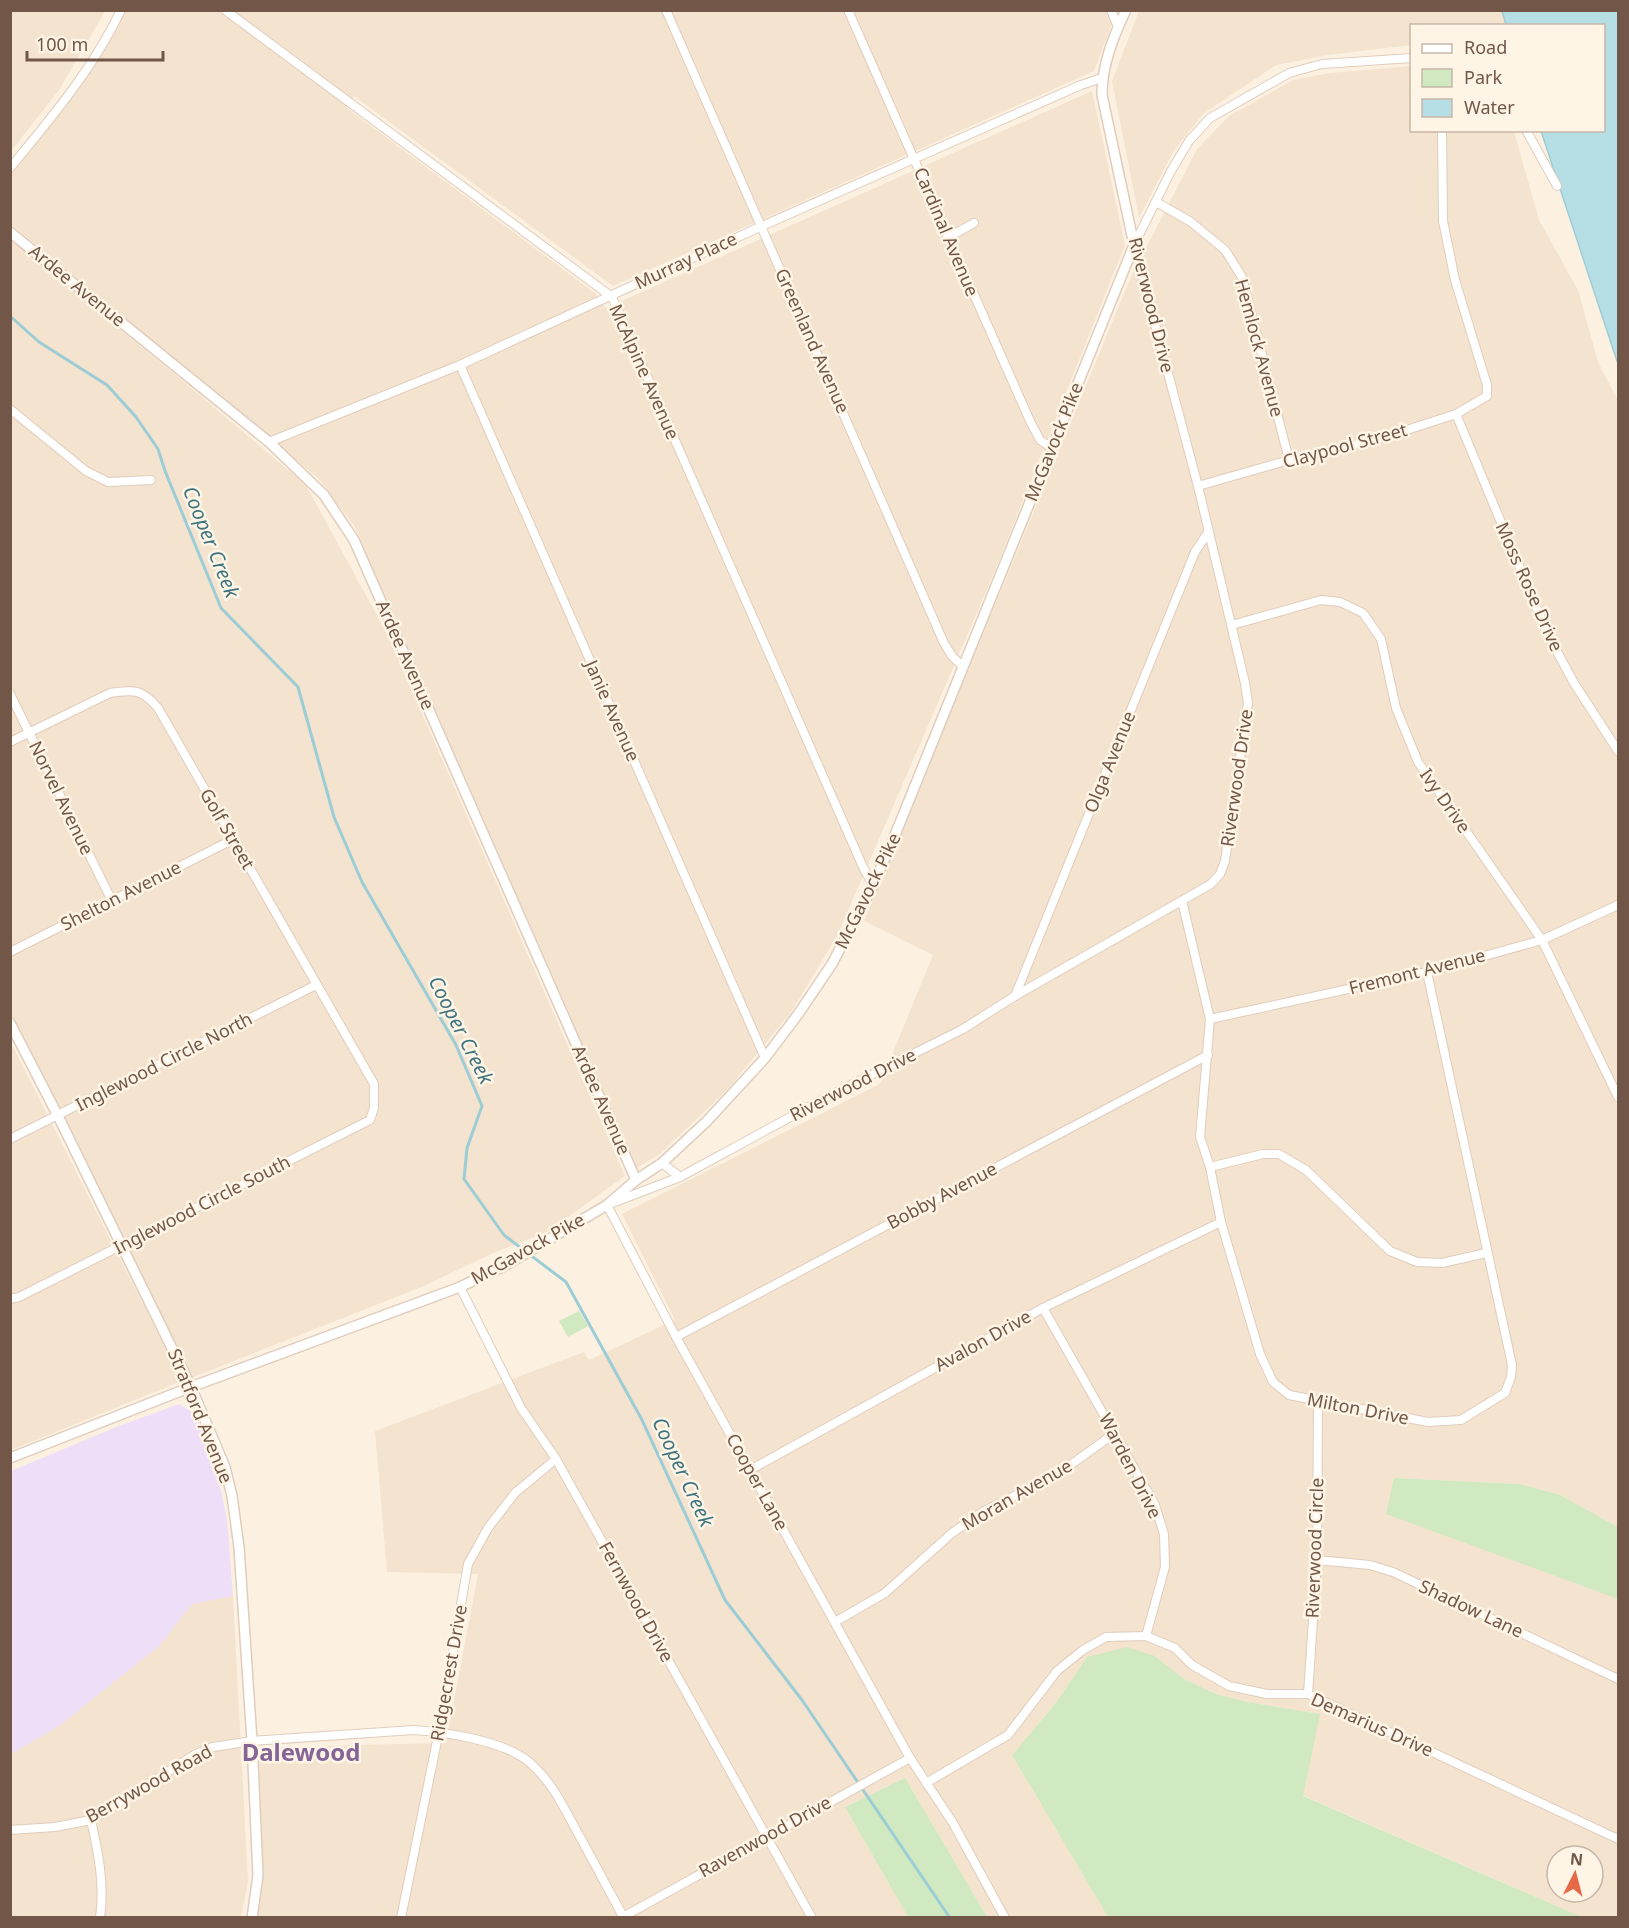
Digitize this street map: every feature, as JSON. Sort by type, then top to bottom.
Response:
[{"type":"street","points":[[10,168],[58,110],[88,68],[121,10]]},
{"type":"street","name":"McAlpine Avenue","points":[[225,10],[612,297],[747,609],[873,885]]},
{"type":"street","name":"Greenland Avenue","points":[[666,10],[944,643],[951,656],[963,667]]},
{"type":"street","name":"Cardinal Avenue","points":[[848,10],[1030,422],[1040,440],[1052,448]]},
{"type":"street","points":[[1111,10],[1118,27]]},
{"type":"street","name":"Riverwood Drive","points":[[607,1205],[680,1177],[829,1096],[963,1029],[1015,996],[1211,884],[1220,874],[1225,861],[1248,703],[1232,625],[1198,486],[1134,245],[1102,95],[1102,78],[1118,27],[1126,10]]},
{"type":"street","name":"McGavock Pike","points":[[10,1458],[191,1387],[460,1287],[515,1260],[607,1205],[636,1180],[662,1162],[707,1121],[765,1058],[799,1013],[832,964],[873,885],[1134,245],[1170,171],[1189,141],[1210,118],[1289,73],[1322,64],[1410,58]]},
{"type":"street","name":"Murray Place","points":[[269,442],[460,365],[762,226],[1081,85],[1102,78]]},
{"type":"street","name":"Claypool Street","points":[[1198,486],[1289,460],[1376,440],[1456,414],[1487,396],[1487,386],[1455,280],[1443,221],[1442,132]]},
{"type":"street","points":[[1527,132],[1557,186]]},
{"type":"street","name":"Hemlock Avenue","points":[[1156,202],[1191,222],[1225,250],[1242,277],[1289,460]]},
{"type":"street","points":[[947,238],[974,223]]},
{"type":"street","name":"Ardee Avenue","points":[[10,232],[269,442],[324,495],[354,540],[636,1180],[648,1190]]},
{"type":"street","name":"Janie Avenue","points":[[460,365],[765,1058]]},
{"type":"street","points":[[10,409],[86,471],[108,482],[151,480]]},
{"type":"street","name":"Moss Rose Drive","points":[[1456,414],[1547,633],[1574,683],[1618,751]]},
{"type":"street","name":"Olga Avenue","points":[[1015,996],[1195,552],[1209,531]]},
{"type":"street","name":"Ivy Drive","points":[[1232,625],[1321,600],[1340,602],[1363,613],[1381,639],[1396,708],[1418,762],[1542,940],[1618,1097]]},
{"type":"street","name":"Golf Street","points":[[10,742],[110,693],[127,691],[148,695],[158,708],[374,1084],[375,1095]]},
{"type":"street","name":"Norvel Avenue","points":[[10,694],[112,901]]},
{"type":"street","name":"Shelton Avenue","points":[[10,952],[232,840]]},
{"type":"street","name":"Milton Drive","points":[[1182,901],[1210,1019],[1200,1137],[1221,1222],[1260,1354],[1273,1382],[1289,1395],[1428,1422],[1461,1420],[1505,1393],[1511,1377],[1512,1365],[1427,972]]},
{"type":"street","name":"Fremont Avenue","points":[[1210,1019],[1427,972],[1542,940],[1618,905]]},
{"type":"street","name":"Inglewood Circle North","points":[[10,1139],[316,985]]},
{"type":"street","name":"Stratford Avenue","points":[[10,1023],[123,1245],[191,1387],[225,1467],[232,1496],[239,1547],[252,1741],[258,1875],[252,1917]]},
{"type":"street","name":"Bobby Avenue","points":[[676,1338],[1208,1055]]},
{"type":"street","name":"Inglewood Circle South","points":[[10,1299],[19,1297],[370,1120],[375,1095]]},
{"type":"street","points":[[1209,1167],[1263,1154],[1279,1154],[1306,1170],[1390,1251],[1417,1262],[1442,1263],[1486,1252]]},
{"type":"street","points":[[662,1162],[680,1177]]},
{"type":"street","name":"Cooper Lane","points":[[607,1205],[676,1338],[926,1783]]},
{"type":"street","name":"Avalon Drive","points":[[750,1470],[1043,1308],[1221,1222]]},
{"type":"street","name":"Fernwood Drive","points":[[460,1287],[521,1408],[556,1459],[812,1917]]},
{"type":"street","name":"Warden Drive","points":[[1043,1308],[1155,1506],[1164,1534],[1165,1567],[1146,1636]]},
{"type":"street","name":"Riverwood Circle","points":[[1308,1694],[1317,1560],[1318,1402]]},
{"type":"street","name":"Moran Avenue","points":[[835,1622],[885,1593],[952,1533],[984,1511],[1055,1476],[1115,1433]]},
{"type":"street","name":"Ridgecrest Drive","points":[[401,1917],[439,1731],[468,1564],[488,1528],[515,1493],[556,1459]]},
{"type":"street","name":"Shadow Lane","points":[[1317,1560],[1370,1565],[1393,1572],[1618,1679]]},
{"type":"street","name":"Demarius Drive","points":[[926,1783],[1008,1735],[1057,1671],[1083,1650],[1106,1637],[1146,1636],[1175,1648],[1192,1665],[1229,1686],[1267,1694],[1308,1694],[1618,1839]]},
{"type":"street","name":"Berrywood Road","points":[[10,1830],[55,1827],[91,1820],[196,1754],[213,1747],[252,1741],[414,1730],[439,1731],[506,1749],[527,1760],[552,1786],[623,1917]]},
{"type":"street","name":"Ravenwood Drive","points":[[623,1917],[767,1835],[910,1758]]},
{"type":"street","points":[[926,1783],[952,1823],[1005,1917]]},
{"type":"street","points":[[91,1820],[100,1859],[102,1905],[100,1917]]},
{"type":"shaded area","points":[[11,10],[105,11],[59,90],[11,151]]},
{"type":"shaded area","points":[[1502,10],[1506,24],[1410,24],[1410,45],[1328,55],[1276,65],[1203,114],[1173,152],[1139,218],[1112,81],[1139,11]]},
{"type":"shaded area","points":[[123,11],[1117,11],[1094,71],[613,286],[354,96],[347,108],[596,294],[606,308],[1092,91],[1125,245],[994,573],[837,936],[792,1011],[728,1089],[661,1153],[637,1168],[355,527],[319,479],[11,224],[10,172],[101,52]]},
{"type":"shaded area","points":[[1410,66],[1410,132],[1514,132],[1539,220],[1578,290],[1598,362],[1618,401],[1618,1527],[1558,1494],[1519,1484],[1395,1478],[1386,1513],[1618,1599],[1618,1917],[1582,1917],[1552,1904],[1605,1904],[1605,1844],[1545,1844],[1545,1901],[1302,1795],[1319,1714],[1247,1702],[1216,1694],[1184,1679],[1155,1656],[1087,1657],[1055,1704],[1012,1755],[1108,1917],[987,1917],[905,1778],[845,1807],[908,1917],[256,1917],[263,1880],[256,1756],[264,1747],[446,1743],[478,1574],[387,1572],[375,1431],[584,1352],[589,1360],[675,1320],[622,1214],[880,1084],[933,955],[864,921],[1131,277],[1197,149],[1229,116],[1293,80],[1330,73]]},
{"type":"shaded area","points":[[11,240],[306,485],[387,634],[625,1176],[547,1232],[493,1253],[424,1286],[191,1378],[11,1019]]},
{"type":"shaded area","points":[[10,1041],[182,1381],[11,1450],[10,1450]]},
{"type":"shaded area","points":[[179,1404],[195,1414],[212,1450],[227,1519],[233,1596],[192,1604],[159,1646],[59,1726],[11,1754],[11,1471]]},
{"type":"shaded area","points":[[233,1596],[248,1882],[241,1917],[11,1917],[10,1754],[59,1726],[159,1646],[192,1604]]},
{"type":"green space","points":[[579,1311],[588,1326],[568,1337],[559,1321]]},
{"type":"green space","points":[[1394,1478],[1519,1484],[1558,1494],[1618,1527],[1618,1599],[1386,1514]]},
{"type":"green space","points":[[1127,1647],[1155,1656],[1184,1679],[1216,1694],[1247,1702],[1320,1714],[1303,1796],[1545,1901],[1545,1904],[1552,1904],[1582,1917],[1108,1917],[1012,1755],[1055,1704],[1087,1657]]},
{"type":"green space","points":[[905,1778],[987,1917],[908,1917],[845,1807]]},
{"type":"water","points":[[1502,11],[1618,11],[1618,364],[1541,132],[1605,132],[1605,24],[1506,24]]},
{"type":"waterway","name":"Cooper Creek","points":[[10,316],[39,342],[107,385],[136,417],[158,449],[221,608],[298,687],[334,817],[362,882],[456,1045],[482,1106],[467,1148],[464,1179],[504,1235],[566,1282],[642,1420],[725,1600],[802,1700],[950,1918]]},
{"type":"district","name":"Dalewood","points":[[301,1753]]}]
